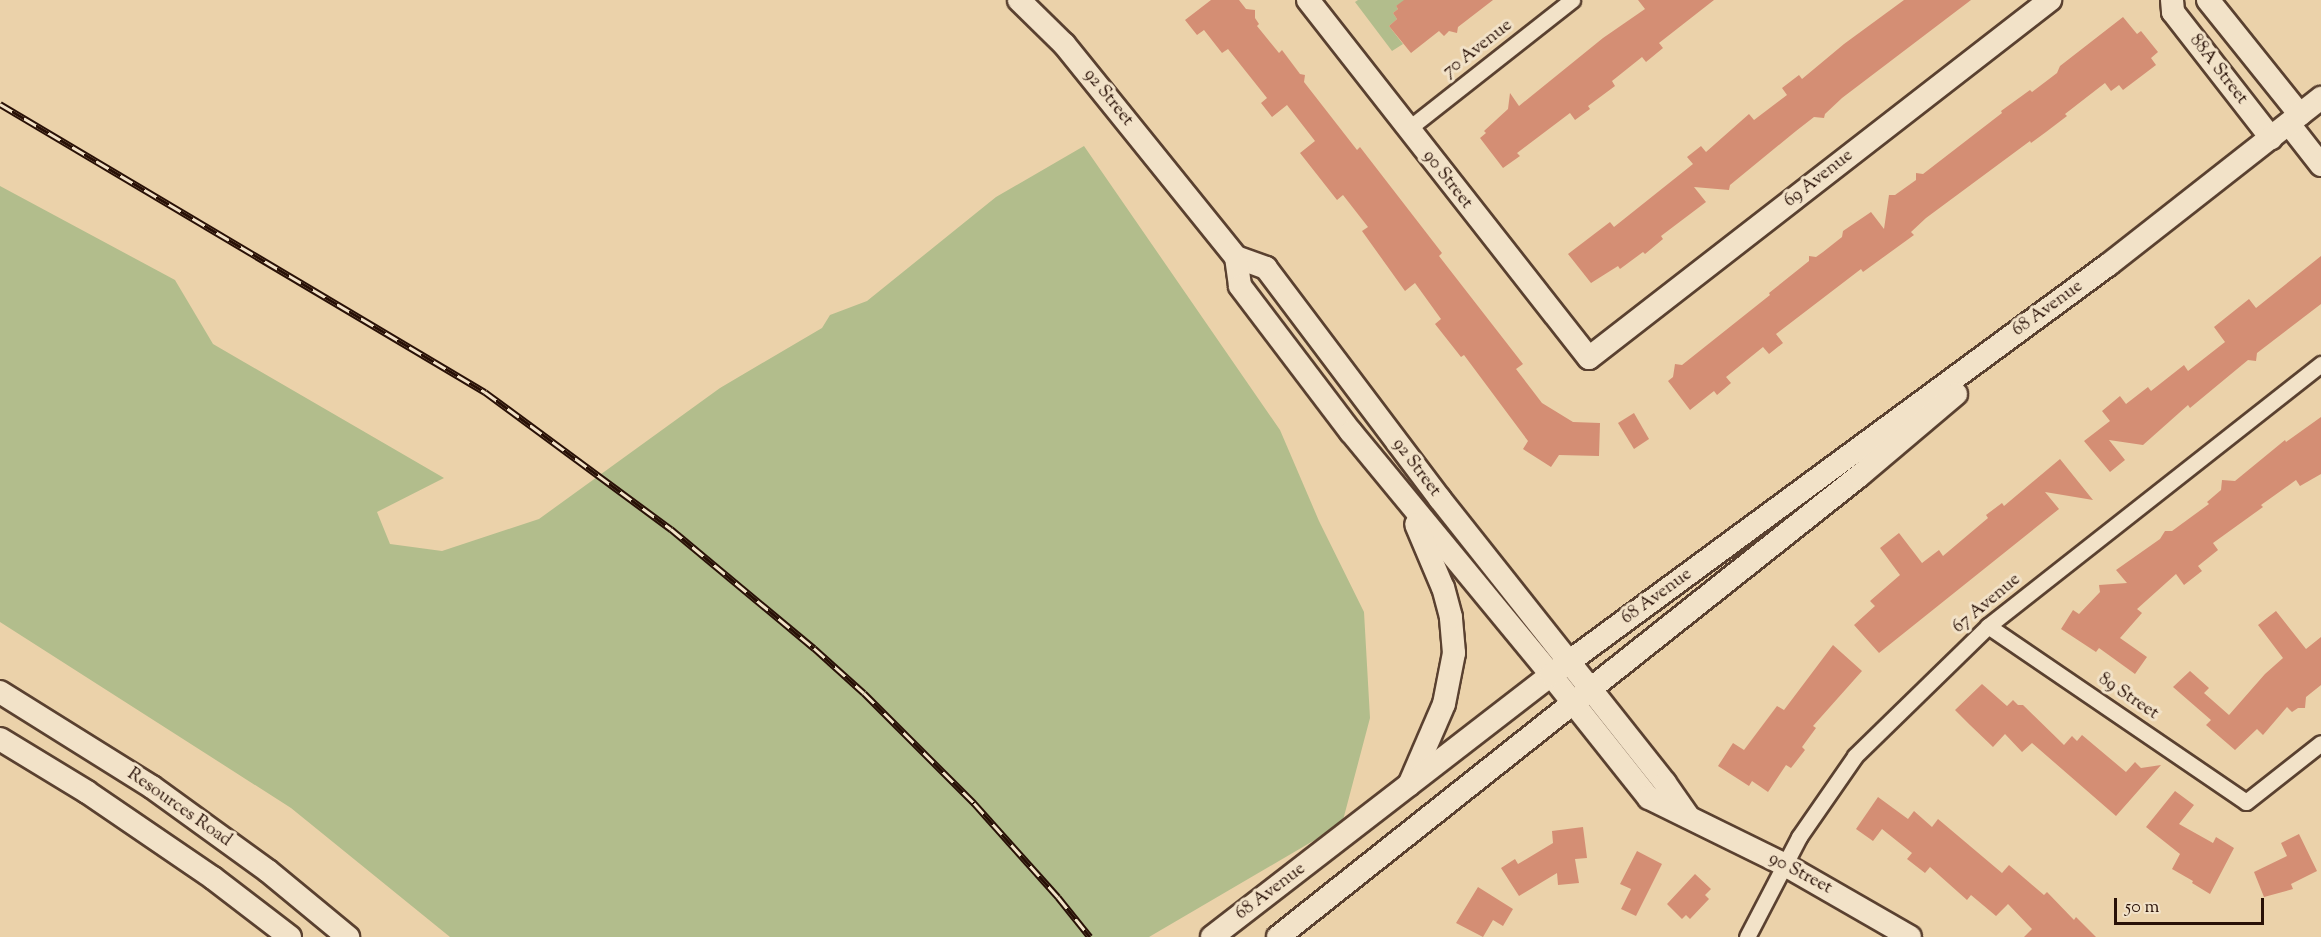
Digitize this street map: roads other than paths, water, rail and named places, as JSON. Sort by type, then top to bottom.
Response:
[{"type":"main road","name":"92 Street","points":[[1019,0],[1064,44],[1236,257],[1266,268],[1581,696]]},
{"type":"main road","name":"90 Street","points":[[1308,0],[1589,358]]},
{"type":"main road","name":"69 Avenue","points":[[1589,358],[2050,0]]},
{"type":"main road","name":"88A Street","points":[[2172,0],[2174,12],[2271,138]]},
{"type":"main road","name":"88A Street","points":[[2208,0],[2294,120],[2321,165]]},
{"type":"main road","name":"68 Avenue","points":[[1212,937],[1559,669],[2108,265],[2321,98]]},
{"type":"main road","name":"92 Street","points":[[1236,257],[1240,286],[1407,503],[1559,669]]},
{"type":"main road","name":"68 Avenue","points":[[1278,937],[1859,476],[2108,265]]},
{"type":"main road","points":[[1407,503],[1443,588],[1451,617],[1454,653],[1444,704],[1408,786]]},
{"type":"main road","name":"Resources Road","points":[[0,692],[152,787],[268,871],[348,937]]},
{"type":"main road","name":"90 Street","points":[[1581,696],[1649,798],[1785,865],[1910,937]]},
{"type":"main road","name":"Resources Road","points":[[0,739],[87,792],[204,872],[290,937]]},
{"type":"street","name":"70 Avenue","points":[[1408,129],[1572,0]]},
{"type":"street","name":"67 Avenue","points":[[1747,937],[1799,837],[1855,756],[1988,626],[2321,364]]},
{"type":"street","name":"89 Street","points":[[1988,626],[2246,802],[2321,743]]},
{"type":"railway","points":[[0,104],[485,392],[671,529],[814,648],[864,693],[974,803],[1058,897],[1090,937]]}]
